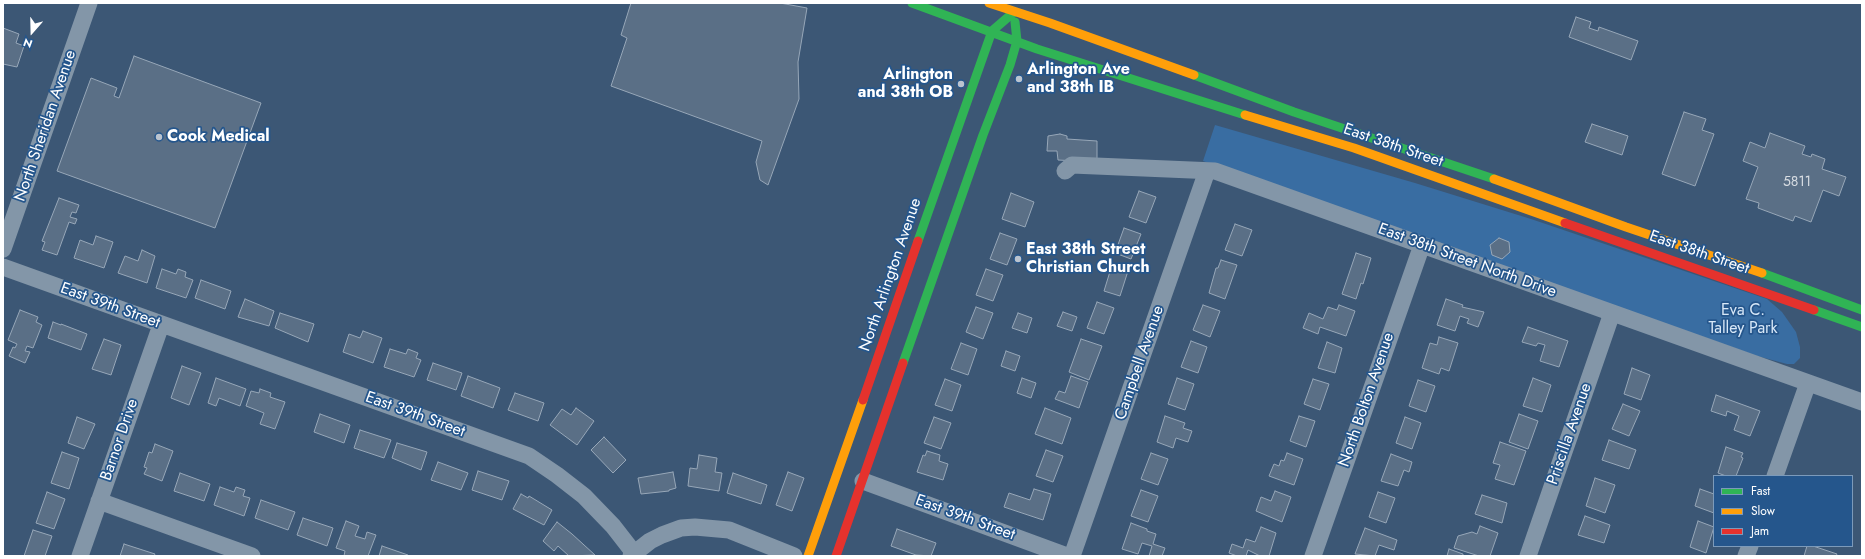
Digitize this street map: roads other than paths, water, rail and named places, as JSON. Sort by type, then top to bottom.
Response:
[{"type":"main road","name":"East 38th Street","points":[[912,3],[992,31],[1037,50],[1175,94],[1354,148],[1862,327]]},
{"type":"main road","name":"East 38th Street","points":[[989,3],[1050,23],[1294,112],[1509,184],[1618,224],[1799,286],[1862,310]]},
{"type":"main road","points":[[836,556],[1017,41],[1014,12],[1017,3]]},
{"type":"main road","name":"North Arlington Avenue","points":[[808,556],[839,472],[891,317],[992,31],[1014,12]]},
{"type":"street","name":"North Sheridan Avenue","points":[[3,249],[88,3]]},
{"type":"street","name":"East 38th Street North Drive","points":[[1065,170],[1072,165],[1215,171],[1862,402]]},
{"type":"street","name":"Campbell Avenue","points":[[1072,556],[1207,171]]},
{"type":"street","name":"North Bolton Avenue","points":[[1313,556],[1422,245]]},
{"type":"street","name":"East 39th Street","points":[[3,268],[529,456],[584,496],[612,526],[632,554],[650,541],[662,535],[681,528],[695,526],[729,530],[794,556]]},
{"type":"street","name":"Priscilla Avenue","points":[[1528,556],[1612,313]]},
{"type":"street","name":"Barnor Drive","points":[[80,556],[161,325]]},
{"type":"street","points":[[1775,475],[1808,383]]},
{"type":"street","name":"East 39th Street","points":[[863,481],[1067,556]]},
{"type":"street","points":[[99,502],[252,556]]},
{"type":"place","name":"Arlington Ave and 38th IB","points":[[1019,79]]},
{"type":"place","name":"Arlington and 38th OB","points":[[961,84]]},
{"type":"place","name":"Cook Medical","points":[[159,137]]},
{"type":"place","name":"East 38th Street Christian Church","points":[[1018,259]]},
{"type":"park label","name":"Eva C. Talley Park","points":[[1743,320]]}]
